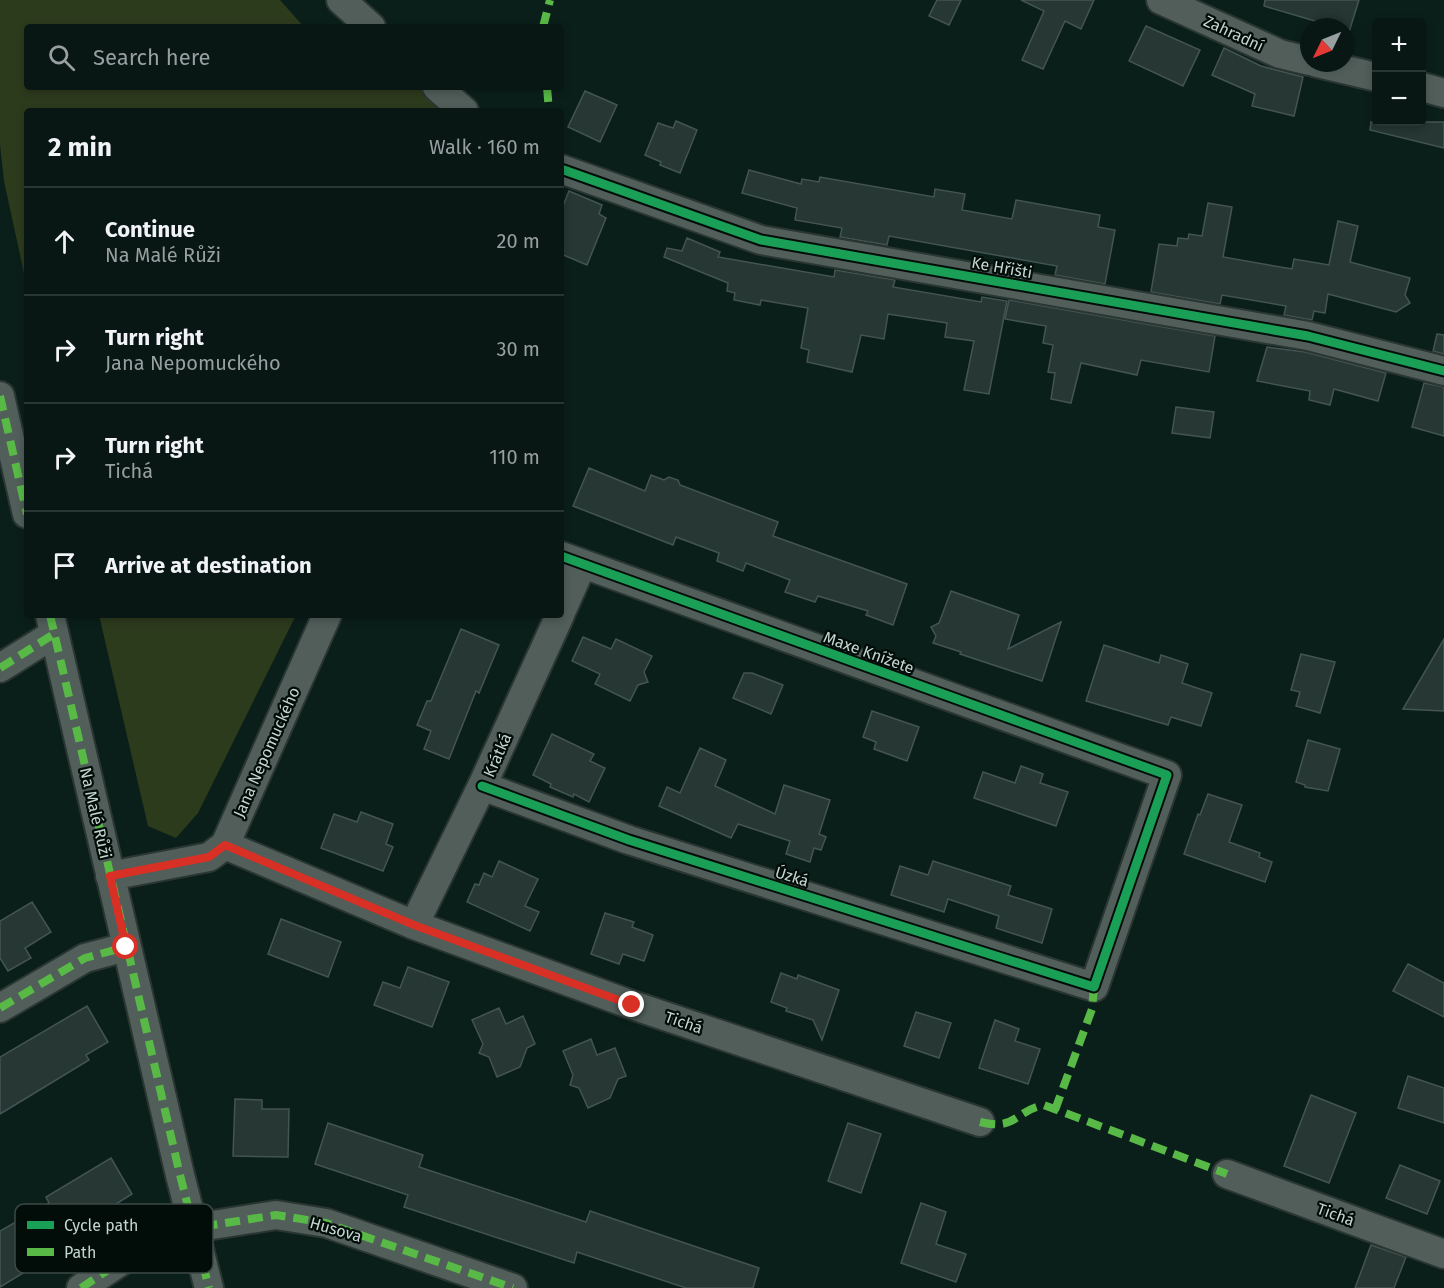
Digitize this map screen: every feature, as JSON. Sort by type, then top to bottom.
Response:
[{"type":"street","points":[[341,0],[368,24]]},
{"type":"street","name":"Zahradní","points":[[1161,0],[1280,54],[1300,59]]},
{"type":"street","points":[[1354,72],[1372,76]]},
{"type":"street","points":[[1426,88],[1444,93]]},
{"type":"street","points":[[440,90],[461,108]]},
{"type":"street","name":"Ke Hřišti","points":[[564,170],[761,240],[1308,336],[1444,371]]},
{"type":"street","points":[[0,396],[24,501]]},
{"type":"street","name":"Krátká","points":[[564,596],[572,560]]},
{"type":"street","name":"Maxe Knížete","points":[[572,560],[1167,775],[1094,987]]},
{"type":"street","name":"Jana Nepomuckého","points":[[225,845],[326,618]]},
{"type":"street","name":"Krátká","points":[[414,925],[482,786],[558,618]]},
{"type":"street","points":[[0,668],[52,625]]},
{"type":"street","name":"Na Malé Růži","points":[[52,625],[188,1204]]},
{"type":"street","name":"Úzká","points":[[482,786],[629,840],[1094,987]]},
{"type":"street","points":[[110,876],[209,857],[225,845]]},
{"type":"street","name":"Tichá","points":[[225,845],[414,925],[632,1005],[980,1122]]},
{"type":"street","points":[[0,1008],[84,957],[126,947]]},
{"type":"street","name":"Tichá","points":[[1227,1174],[1444,1254]]},
{"type":"street","name":"Husova","points":[[213,1225],[276,1215],[326,1223],[513,1288]]},
{"type":"street","name":"Husova","points":[[81,1288],[103,1273]]},
{"type":"street","points":[[205,1273],[209,1288]]},
{"type":"green space","points":[[0,0],[280,0],[301,24],[24,24],[24,90],[423,90],[439,98],[444,108],[24,108],[24,273],[4,181],[0,144]]},
{"type":"green space","points":[[100,618],[295,618],[198,813],[176,838],[148,826]]},
{"type":"building","points":[[937,0],[961,0],[949,25],[929,16]]},
{"type":"building","points":[[1021,0],[1094,0],[1081,29],[1065,21],[1043,69],[1022,60],[1044,11]]},
{"type":"building","points":[[1265,0],[1359,0],[1353,18],[1305,18],[1264,6]]},
{"type":"building","points":[[1146,26],[1200,50],[1183,86],[1129,61]]},
{"type":"building","points":[[1224,48],[1261,66],[1303,77],[1294,116],[1252,106],[1255,94],[1212,75]]},
{"type":"building","points":[[585,91],[617,105],[600,142],[568,127]]},
{"type":"building","points":[[676,121],[697,130],[680,173],[660,165],[661,162],[645,155],[658,123],[673,128]]},
{"type":"building","points":[[1371,122],[1372,126],[1426,126],[1426,122],[1444,122],[1444,148],[1370,130]]},
{"type":"building","points":[[749,170],[801,184],[802,179],[819,182],[820,177],[934,197],[935,189],[965,194],[962,210],[1012,219],[1016,200],[1100,215],[1098,227],[1115,230],[1105,284],[1055,275],[1057,266],[889,236],[887,245],[840,237],[842,228],[795,220],[797,208],[742,193]]},
{"type":"building","points":[[569,191],[602,205],[599,214],[606,218],[587,265],[564,255],[564,204]]},
{"type":"building","points":[[1208,203],[1232,207],[1223,257],[1292,269],[1294,259],[1329,265],[1338,221],[1358,226],[1350,262],[1410,278],[1405,295],[1410,303],[1396,312],[1328,294],[1325,313],[1314,311],[1312,320],[1284,315],[1286,306],[1222,295],[1220,304],[1151,292],[1159,244],[1177,246],[1178,238],[1188,239],[1189,234],[1202,236]]},
{"type":"building","points":[[687,238],[720,252],[718,257],[834,277],[835,270],[895,280],[893,287],[981,302],[982,297],[1007,301],[989,394],[964,390],[974,341],[945,337],[947,323],[888,314],[884,339],[861,335],[852,372],[807,362],[809,350],[801,348],[808,308],[761,300],[760,305],[734,300],[735,293],[727,291],[728,283],[664,257],[667,248],[682,251]]},
{"type":"building","points":[[1009,300],[1215,336],[1209,372],[1141,360],[1137,375],[1081,363],[1071,403],[1051,399],[1055,373],[1048,372],[1053,345],[1043,343],[1046,326],[1005,319]]},
{"type":"building","points":[[1437,334],[1444,335],[1444,354],[1433,351]]},
{"type":"building","points":[[1267,347],[1305,352],[1386,373],[1378,401],[1334,389],[1330,405],[1309,400],[1310,391],[1257,381]]},
{"type":"building","points":[[1424,383],[1444,387],[1444,436],[1412,427]]},
{"type":"building","points":[[1176,407],[1214,412],[1210,438],[1172,433]]},
{"type":"building","points":[[589,468],[645,491],[651,475],[664,480],[669,477],[678,480],[680,485],[778,522],[773,536],[907,584],[893,625],[866,615],[868,611],[818,596],[815,602],[785,592],[790,580],[746,563],[743,571],[717,561],[719,553],[676,537],[673,545],[573,506]]},
{"type":"building","points":[[951,591],[1019,615],[1008,649],[1061,622],[1042,681],[933,643],[936,636],[931,627],[939,623]]},
{"type":"building","points":[[461,629],[499,645],[479,693],[476,691],[449,759],[424,749],[431,731],[417,725],[427,701],[431,701]]},
{"type":"building","points":[[583,637],[611,649],[616,639],[652,656],[644,672],[648,682],[638,685],[630,701],[595,684],[600,674],[572,661]]},
{"type":"building","points":[[1444,639],[1444,711],[1403,709]]},
{"type":"building","points":[[1104,645],[1159,663],[1161,655],[1188,664],[1182,683],[1212,693],[1201,726],[1171,717],[1168,725],[1086,701]]},
{"type":"building","points":[[1301,654],[1335,662],[1320,713],[1296,706],[1300,692],[1291,690]]},
{"type":"building","points":[[744,673],[752,673],[783,685],[771,714],[733,698]]},
{"type":"building","points":[[872,711],[919,727],[907,761],[874,749],[876,742],[863,737]]},
{"type":"building","points":[[552,734],[594,754],[590,761],[605,768],[589,802],[574,794],[573,797],[550,787],[551,784],[533,775]]},
{"type":"building","points":[[1308,740],[1340,749],[1328,791],[1305,787],[1296,782]]},
{"type":"building","points":[[700,748],[726,760],[715,786],[775,814],[784,785],[830,800],[819,834],[826,837],[821,850],[814,848],[810,862],[786,854],[790,841],[738,824],[731,838],[659,806],[667,787],[680,793]]},
{"type":"building","points":[[1021,766],[1043,774],[1040,783],[1068,792],[1056,826],[974,798],[983,772],[1015,783]]},
{"type":"building","points":[[1208,794],[1242,805],[1229,842],[1260,853],[1259,857],[1272,862],[1265,882],[1184,854],[1198,814],[1200,815]]},
{"type":"building","points":[[361,812],[393,824],[386,844],[393,847],[383,871],[321,848],[334,814],[357,822]]},
{"type":"building","points":[[499,861],[538,879],[525,906],[539,912],[530,931],[467,902],[475,884],[479,885],[484,873],[492,877]]},
{"type":"building","points":[[933,861],[1011,886],[1008,895],[1052,909],[1042,943],[996,928],[999,916],[948,899],[944,912],[891,895],[900,866],[928,875]]},
{"type":"building","points":[[32,902],[51,932],[25,948],[31,958],[8,971],[0,958],[0,921]]},
{"type":"building","points":[[605,913],[634,922],[632,927],[653,935],[644,961],[623,954],[619,964],[591,954]]},
{"type":"building","points":[[281,919],[341,942],[328,977],[268,954]]},
{"type":"building","points":[[1408,964],[1444,983],[1444,1017],[1393,991]]},
{"type":"building","points":[[408,967],[449,982],[432,1027],[374,1005],[383,982],[400,988]]},
{"type":"building","points":[[781,973],[797,979],[798,975],[839,990],[822,1040],[813,1020],[786,1011],[787,1008],[771,1002]]},
{"type":"building","points":[[87,1006],[108,1042],[86,1055],[89,1060],[0,1114],[0,1057]]},
{"type":"building","points":[[499,1008],[506,1024],[523,1016],[535,1044],[527,1048],[520,1067],[497,1077],[489,1057],[479,1053],[483,1044],[472,1020]]},
{"type":"building","points":[[916,1012],[951,1023],[939,1058],[904,1046]]},
{"type":"building","points":[[995,1020],[1019,1029],[1015,1041],[1040,1049],[1028,1084],[979,1068]]},
{"type":"building","points":[[591,1039],[597,1055],[615,1048],[626,1076],[618,1079],[610,1098],[588,1108],[579,1088],[570,1085],[573,1075],[563,1051]]},
{"type":"building","points":[[1408,1076],[1444,1088],[1444,1123],[1398,1108]]},
{"type":"building","points":[[1311,1095],[1356,1113],[1329,1183],[1284,1166]]},
{"type":"building","points":[[235,1099],[262,1100],[262,1109],[289,1109],[288,1157],[233,1156]]},
{"type":"building","points":[[328,1123],[423,1155],[419,1167],[586,1222],[590,1211],[759,1268],[753,1288],[686,1288],[577,1252],[574,1263],[404,1207],[408,1195],[315,1164]]},
{"type":"building","points":[[848,1123],[881,1134],[861,1193],[828,1181]]},
{"type":"building","points":[[111,1158],[132,1194],[116,1204],[47,1204],[49,1203],[46,1197]]},
{"type":"building","points":[[1400,1165],[1440,1181],[1427,1214],[1386,1198]]},
{"type":"building","points":[[921,1203],[946,1212],[936,1244],[966,1254],[956,1282],[901,1263]]},
{"type":"building","points":[[15,1222],[15,1273],[23,1273],[0,1287],[0,1231]]},
{"type":"building","points":[[1371,1245],[1406,1257],[1394,1288],[1355,1288]]},
{"type":"marked path","points":[[544,24],[550,0]]},
{"type":"marked path","points":[[547,90],[549,108]]},
{"type":"marked path","points":[[0,396],[24,501]]},
{"type":"marked path","points":[[51,618],[187,1204]]},
{"type":"marked path","points":[[0,668],[54,634]]},
{"type":"marked path","points":[[0,1008],[85,958],[126,947]]},
{"type":"marked path","points":[[1055,1110],[1092,1009],[1094,987]]},
{"type":"marked path","points":[[980,1122],[992,1124],[1009,1122],[1027,1111],[1044,1105],[1227,1174]]},
{"type":"marked path","points":[[213,1225],[276,1215],[326,1223],[513,1288]]},
{"type":"marked path","points":[[81,1288],[103,1273]]},
{"type":"marked path","points":[[205,1273],[209,1288]]},
{"type":"cycle path","points":[[564,170],[761,240],[1308,336],[1444,371]]},
{"type":"cycle path","points":[[482,786],[629,840],[1094,987],[1167,775],[564,557]]},
{"type":"route","points":[[126,947],[110,876],[209,857],[225,845],[414,925],[632,1005]]}]
